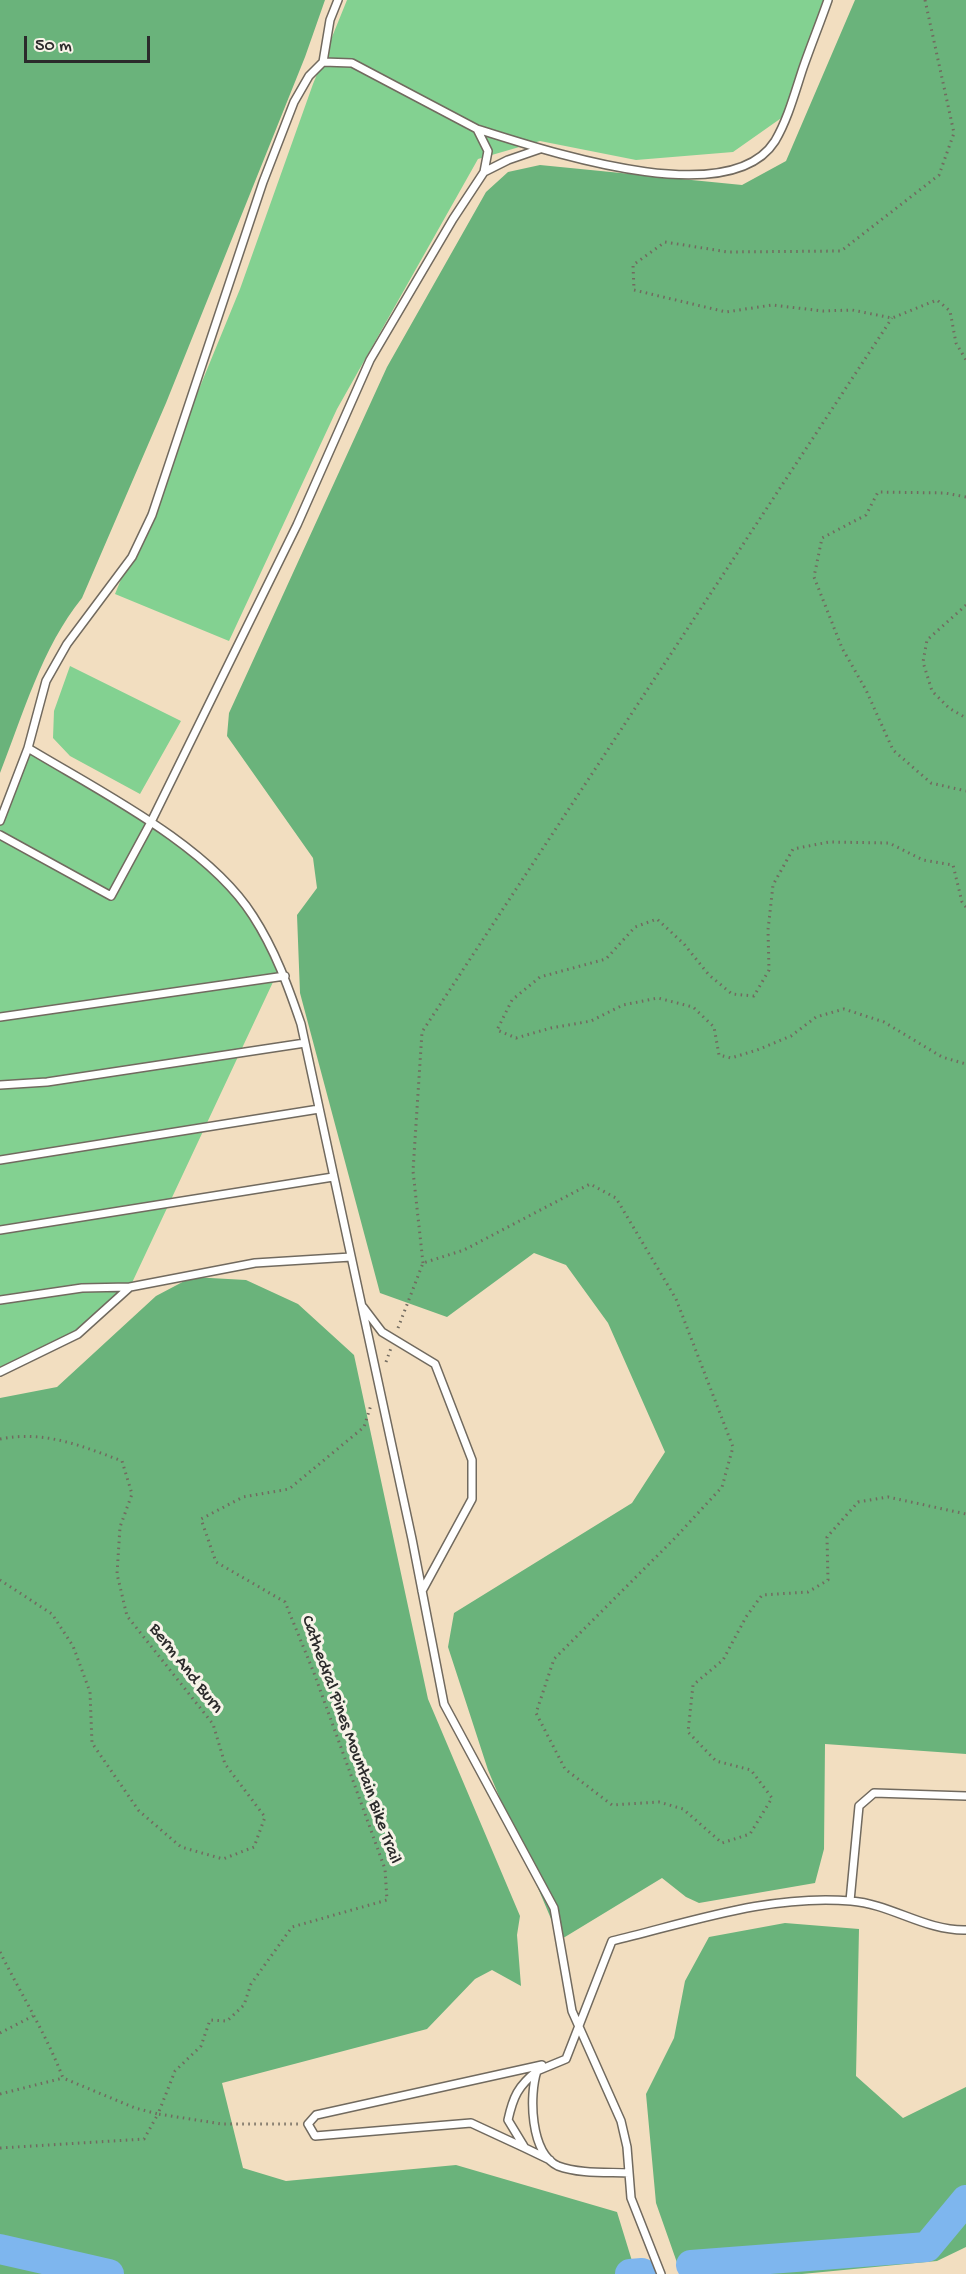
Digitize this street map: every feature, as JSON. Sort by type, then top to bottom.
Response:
[{"type":"lane","points":[[0,821],[28,748],[46,681],[67,644],[132,557],[152,515],[263,182],[294,102],[309,76],[323,62],[330,20],[338,0]]},
{"type":"lane","points":[[323,62],[352,63],[477,129],[541,149],[615,167],[668,174],[709,174],[737,169],[762,157],[775,141],[789,110],[828,0]]},
{"type":"lane","points":[[0,835],[111,896],[150,824],[297,525],[370,360],[453,219],[484,172],[488,151],[477,129]]},
{"type":"lane","points":[[484,172],[508,160],[541,149]]},
{"type":"lane","points":[[28,748],[174,839],[220,878],[252,914],[285,976],[305,1043],[379,1383],[444,1704],[554,1908],[572,2011],[621,2121],[631,2198],[661,2274]]},
{"type":"lane","points":[[0,1017],[285,976]]},
{"type":"lane","points":[[0,1085],[47,1082],[305,1043]]},
{"type":"lane","points":[[0,1160],[318,1109]]},
{"type":"lane","points":[[0,1230],[333,1177]]},
{"type":"lane","points":[[0,1300],[82,1288],[130,1287],[255,1263],[351,1257]]},
{"type":"lane","points":[[0,1372],[78,1334],[130,1287]]},
{"type":"lane","points":[[362,1306],[382,1332],[435,1364],[472,1460],[472,1499],[422,1591]]},
{"type":"lane","points":[[850,1901],[859,1806],[874,1793],[966,1796]]},
{"type":"lane","points":[[525,2148],[508,2120],[513,2097],[519,2085],[537,2071],[566,2059],[612,1941],[775,1901],[850,1901],[872,1904],[912,1920],[950,1930],[966,1930]]},
{"type":"lane","points":[[554,2162],[471,2123],[315,2136],[308,2124],[316,2115],[556,2063]]},
{"type":"lane","points":[[537,2071],[532,2084],[533,2128],[544,2152],[557,2166],[586,2171],[629,2173]]},
{"type":"path","points":[[925,0],[954,133],[939,175],[841,251],[728,252],[665,242],[633,265],[634,290],[726,312],[772,305],[823,311],[852,310],[892,318],[937,300],[950,312],[956,343],[966,360]]},
{"type":"path","points":[[379,1383],[423,1263],[414,1171],[423,1032],[892,318]]},
{"type":"path","points":[[966,497],[945,493],[878,492],[866,515],[822,538],[814,577],[842,648],[866,690],[893,750],[931,783],[966,791]]},
{"type":"path","points":[[966,605],[927,640],[923,662],[932,691],[950,708],[966,718]]},
{"type":"path","points":[[966,907],[962,902],[953,866],[923,860],[890,843],[829,842],[793,849],[773,885],[768,930],[769,970],[754,996],[732,994],[709,975],[684,944],[657,919],[635,927],[606,959],[540,977],[512,1000],[497,1030],[516,1038],[550,1028],[591,1021],[623,1005],[658,998],[693,1007],[714,1027],[719,1055],[731,1058],[791,1036],[816,1017],[844,1010],[884,1022],[942,1057],[966,1064]]},
{"type":"path","points":[[423,1263],[464,1250],[590,1184],[616,1198],[676,1299],[734,1447],[722,1487],[675,1538],[554,1659],[536,1713],[565,1769],[612,1805],[659,1802],[683,1809],[722,1843],[750,1834],[772,1798],[751,1770],[716,1761],[688,1732],[693,1685],[723,1660],[746,1617],[762,1595],[808,1592],[828,1580],[827,1537],[858,1502],[888,1497],[966,1514]]},
{"type":"path","name":"Cathedral Pines Mountain Bike Trail","points":[[158,2114],[176,2071],[201,2046],[210,2020],[227,2021],[244,2005],[251,1984],[292,1927],[387,1900],[385,1869],[314,1674],[285,1602],[216,1562],[201,1519],[243,1497],[289,1489],[364,1427],[371,1405]]},
{"type":"path","name":"Berm And Burn","points":[[0,1438],[21,1434],[68,1441],[122,1461],[132,1494],[120,1527],[117,1574],[127,1616],[213,1724],[225,1764],[265,1816],[254,1847],[222,1859],[181,1847],[139,1811],[92,1743],[90,1692],[73,1646],[52,1614],[0,1580]]},
{"type":"path","points":[[0,1952],[48,2040],[63,2078]]},
{"type":"path","points":[[0,2032],[33,2016]]},
{"type":"path","points":[[0,2094],[63,2078],[135,2108],[158,2114],[222,2124],[308,2124]]},
{"type":"path","points":[[0,2148],[144,2139],[158,2114]]},
{"type":"green space","points":[[0,0],[325,0],[305,57],[166,403],[82,598],[68,617],[45,660],[0,773]]},
{"type":"green space","points":[[347,0],[824,0],[787,114],[733,152],[636,160],[540,141],[478,159],[337,409],[229,641],[115,594],[240,289],[313,84]]},
{"type":"green space","points":[[855,0],[966,0],[966,1754],[825,1744],[824,1849],[815,1883],[699,1903],[686,1897],[662,1878],[560,1940],[488,1770],[448,1647],[454,1613],[632,1503],[665,1452],[608,1323],[566,1265],[534,1253],[447,1317],[380,1293],[300,993],[297,915],[317,888],[313,858],[227,736],[229,713],[387,367],[486,192],[508,172],[540,165],[742,185],[786,161]]},
{"type":"green space","points":[[70,666],[181,721],[140,794],[70,756],[53,738],[54,711]]},
{"type":"green space","points":[[28,748],[148,821],[204,864],[251,914],[281,965],[130,1287],[78,1334],[0,1372],[0,821]]},
{"type":"green space","points":[[192,1277],[246,1280],[298,1304],[354,1355],[428,1699],[520,1916],[517,1935],[521,1986],[492,1970],[475,1979],[427,2029],[222,2083],[243,2168],[286,2181],[456,2165],[617,2212],[636,2274],[0,2274],[0,1398],[57,1387],[156,1296]]},
{"type":"green space","points":[[785,1923],[859,1929],[856,2076],[903,2118],[966,2087],[966,2247],[937,2261],[802,2274],[681,2274],[656,2203],[646,2094],[674,2038],[685,1981],[709,1937]]},
{"type":"waterway","points":[[691,2265],[927,2247],[966,2200]]},
{"type":"waterway","points":[[0,2249],[109,2274]]},
{"type":"waterway","points":[[630,2274],[642,2273]]}]
